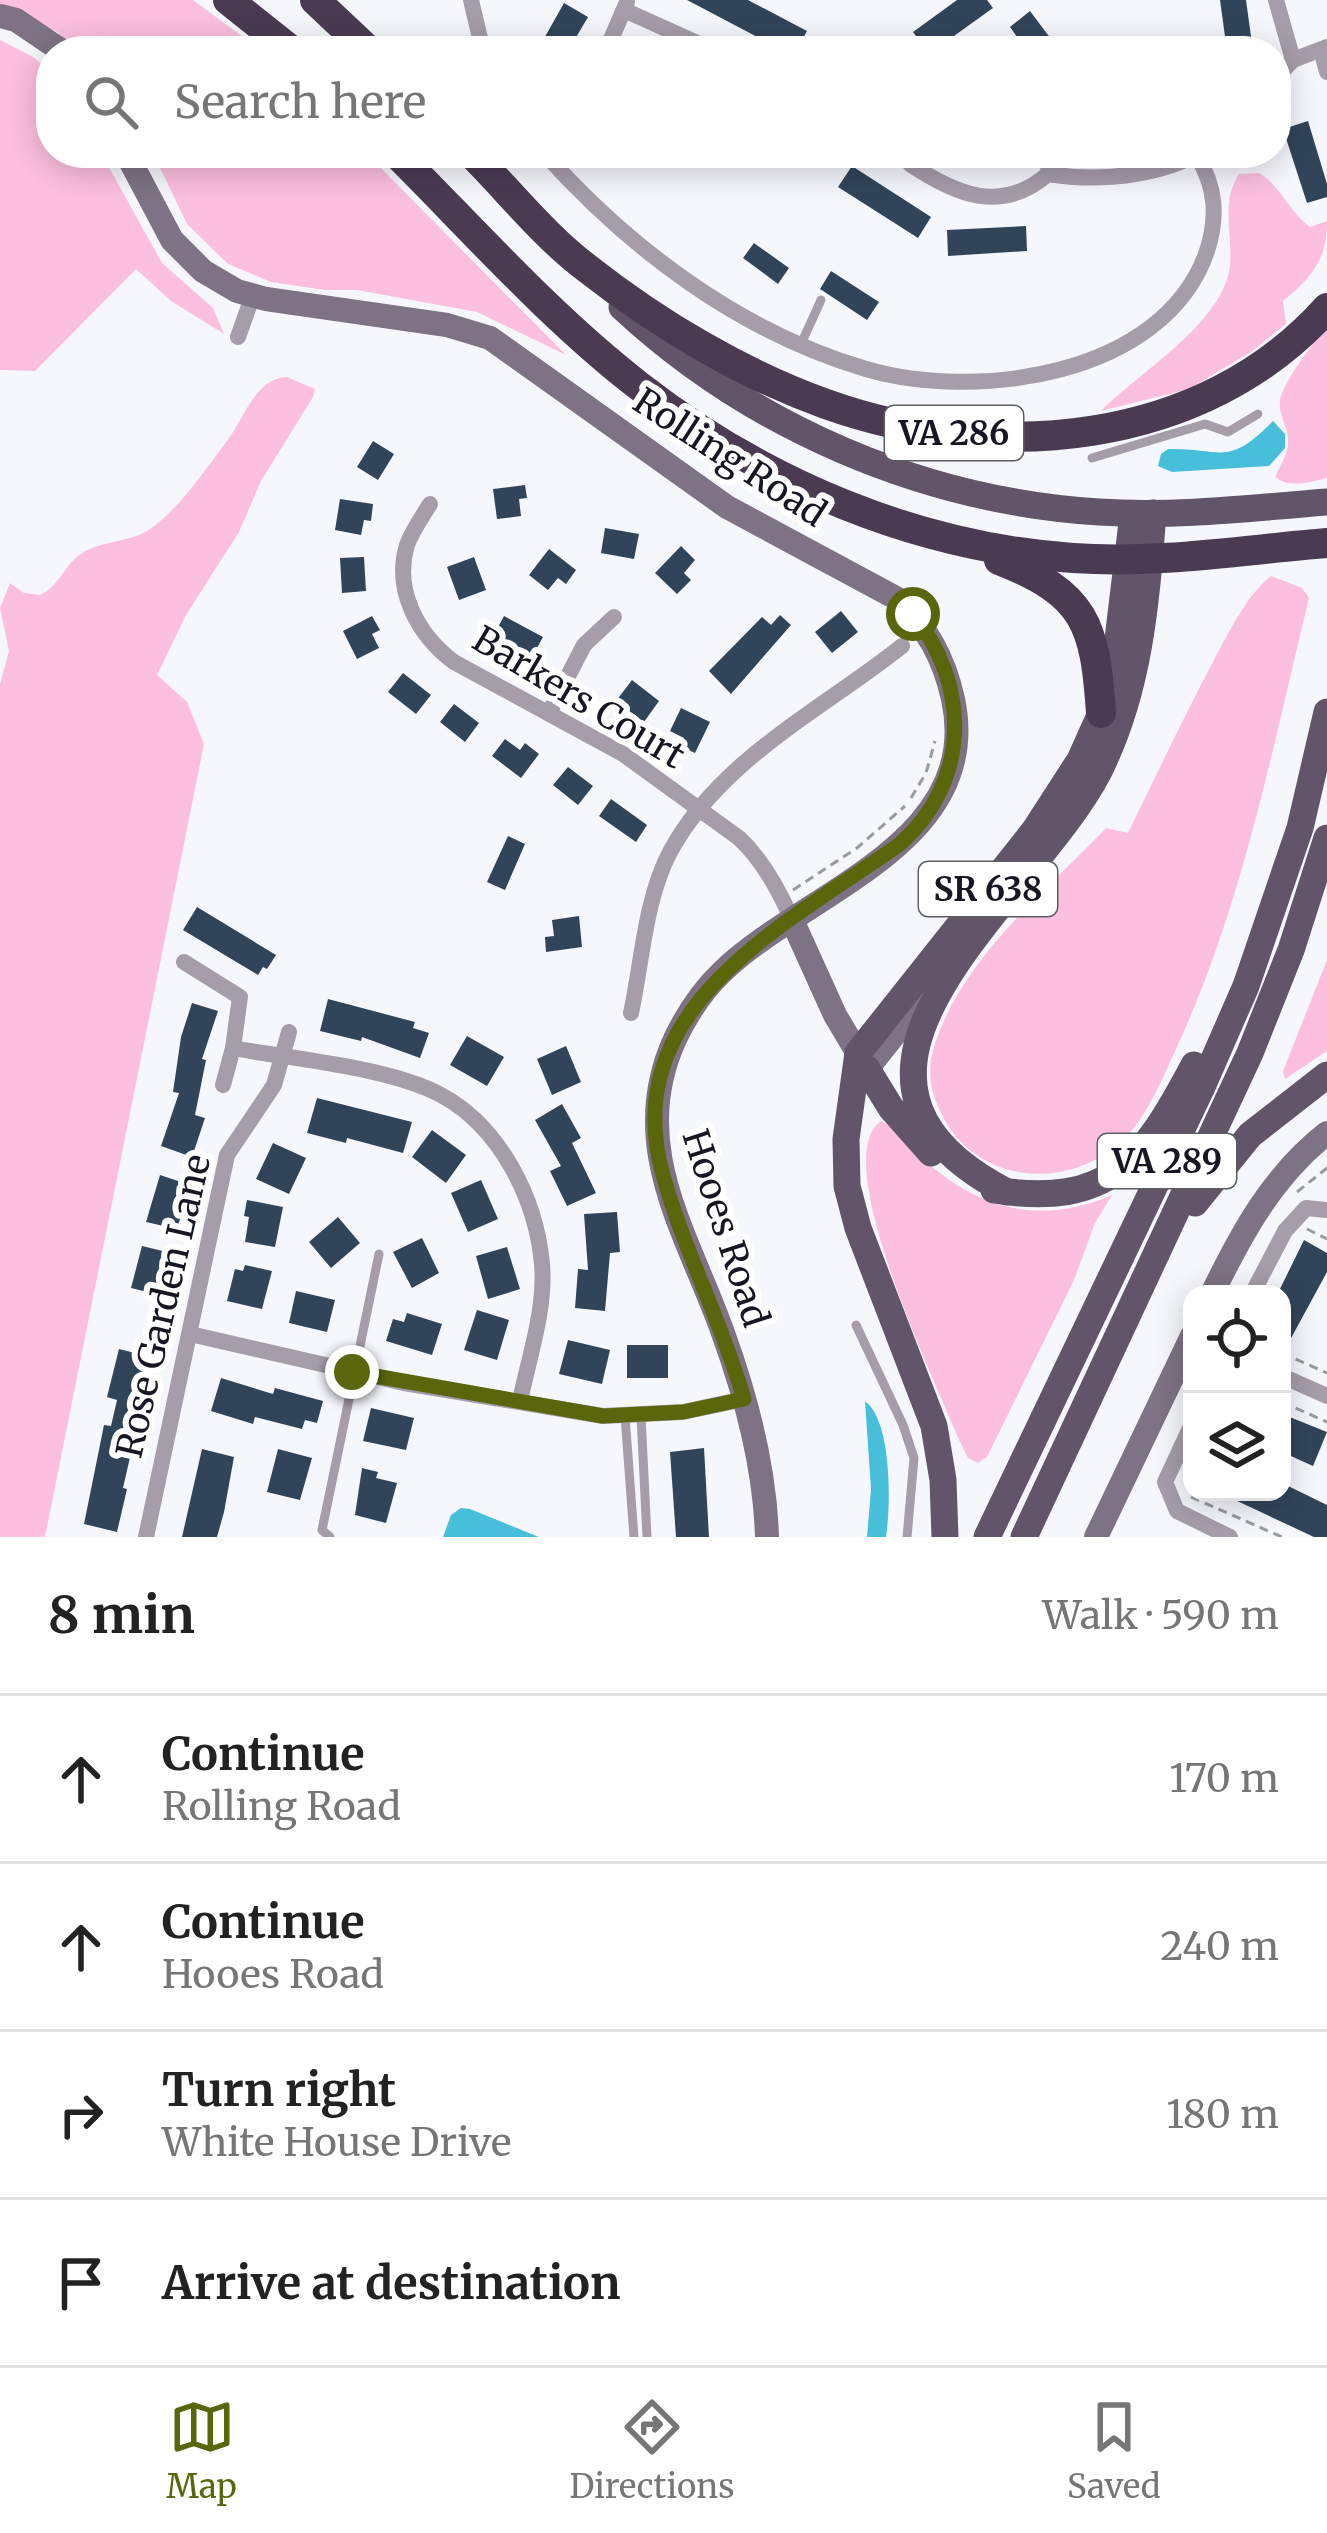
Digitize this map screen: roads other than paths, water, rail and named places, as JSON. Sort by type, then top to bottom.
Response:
[{"type":"highway","points":[[228,0],[273,36]]},
{"type":"highway","points":[[315,0],[353,36]]},
{"type":"highway","points":[[411,168],[574,329],[670,409],[778,475],[854,508],[1034,573],[1067,597],[1092,639],[1101,713]]},
{"type":"highway","name":"VA 286","points":[[486,168],[585,268],[673,327],[763,377],[824,403],[909,427],[1002,437],[1061,434],[1201,413],[1279,356],[1327,308]]},
{"type":"highway","points":[[932,534],[1038,554],[1140,558],[1314,544]]},
{"type":"main road","name":"Rolling Road","points":[[585,268],[700,372],[827,443],[894,470],[966,491],[1048,506],[1143,513],[1318,502]]},
{"type":"main road","name":"SR 638","points":[[986,925],[1078,806],[1112,743],[1137,662],[1143,513]]},
{"type":"main road","name":"SR 638","points":[[862,1061],[1066,785],[1101,713],[1140,558]]},
{"type":"main road","name":"VA 289","points":[[988,1537],[1224,1038],[1266,935],[1327,712]]},
{"type":"main road","points":[[862,1061],[892,1108],[941,1162],[981,1188],[1035,1196],[1075,1193],[1113,1174],[1148,1139],[1186,1080],[1231,990],[1281,848],[1314,773]]},
{"type":"main road","name":"VA 289","points":[[1024,1537],[1264,1019],[1327,838]]},
{"type":"main road","points":[[986,925],[928,1007],[915,1042],[913,1074],[919,1105],[940,1145],[970,1172],[1007,1192]]},
{"type":"main road","points":[[862,1061],[846,1139],[847,1186],[858,1228],[917,1378],[927,1456],[945,1537]]},
{"type":"main road","points":[[1073,1435],[1130,1336],[1203,1189],[1266,1120],[1327,1075]]},
{"type":"street","points":[[471,0],[479,36]]},
{"type":"street","points":[[1276,0],[1286,36]]},
{"type":"street","points":[[613,36],[626,5],[686,36]]},
{"type":"street","points":[[0,16],[16,20],[40,36]]},
{"type":"street","points":[[1291,53],[1293,60],[1324,49],[1327,72]]},
{"type":"street","name":"Rolling Road","points":[[134,168],[172,240],[203,271],[253,296],[448,325],[490,338],[727,507],[787,543],[876,585],[913,614],[937,650],[956,710],[954,755],[946,782],[912,833],[787,909]]},
{"type":"street","points":[[563,168],[624,232],[686,281],[754,322],[865,369],[902,378],[972,383],[1045,374],[1111,350],[1174,305],[1204,258],[1212,230],[1214,198],[1205,168]]},
{"type":"street","points":[[916,168],[967,196],[1032,188],[1048,168]]},
{"type":"street","points":[[1048,174],[1082,179],[1148,168]]},
{"type":"street","points":[[238,337],[253,296]]},
{"type":"street","name":"Barkers Court","points":[[430,504],[404,556],[406,592],[416,622],[434,645],[454,662],[623,754],[699,809],[752,850],[787,909]]},
{"type":"street","points":[[549,713],[584,645],[614,617]]},
{"type":"street","points":[[631,1013],[660,875],[670,851],[699,809],[753,758],[902,646]]},
{"type":"street","points":[[787,909],[827,999],[862,1061]]},
{"type":"street","name":"Hooes Road","points":[[767,1537],[763,1480],[744,1399],[664,1179],[656,1141],[656,1100],[674,1042],[698,999],[787,909]]},
{"type":"street","name":"SR 638","points":[[862,1061],[986,925]]},
{"type":"street","points":[[184,962],[240,997],[223,1085]]},
{"type":"street","name":"Rose Garden Lane","points":[[146,1537],[227,1155],[274,1085],[289,1032]]},
{"type":"street","points":[[233,1048],[400,1081],[439,1094],[466,1113],[508,1161],[526,1195],[542,1264],[541,1294],[520,1401]]},
{"type":"street","points":[[1217,1285],[1252,1217],[1305,1150],[1327,1133]]},
{"type":"street","points":[[1257,1285],[1285,1231],[1306,1208],[1327,1210]]},
{"type":"street","points":[[190,1334],[352,1372],[633,1416],[744,1399]]},
{"type":"street","points":[[1096,1537],[1183,1355]]},
{"type":"street","points":[[1291,1380],[1327,1396]]},
{"type":"street","points":[[1183,1443],[1165,1482],[1177,1511],[1230,1537]]},
{"type":"lane","points":[[801,344],[821,300]]},
{"type":"lane","points":[[1092,458],[1201,413],[1228,432],[1258,414]]},
{"type":"lane","points":[[329,1537],[322,1530],[379,1254]]},
{"type":"lane","points":[[856,1325],[903,1425],[927,1456],[907,1537]]},
{"type":"lane","points":[[633,1416],[634,1537]]},
{"type":"lane","points":[[633,1416],[647,1537]]},
{"type":"water","points":[[1273,421],[1285,434],[1285,448],[1269,466],[1172,472],[1158,466],[1168,449],[1234,450]]},
{"type":"water","points":[[865,1401],[874,1411],[885,1444],[886,1537],[867,1537],[871,1489]]},
{"type":"water","points":[[461,1508],[539,1537],[443,1537],[451,1515]]}]
